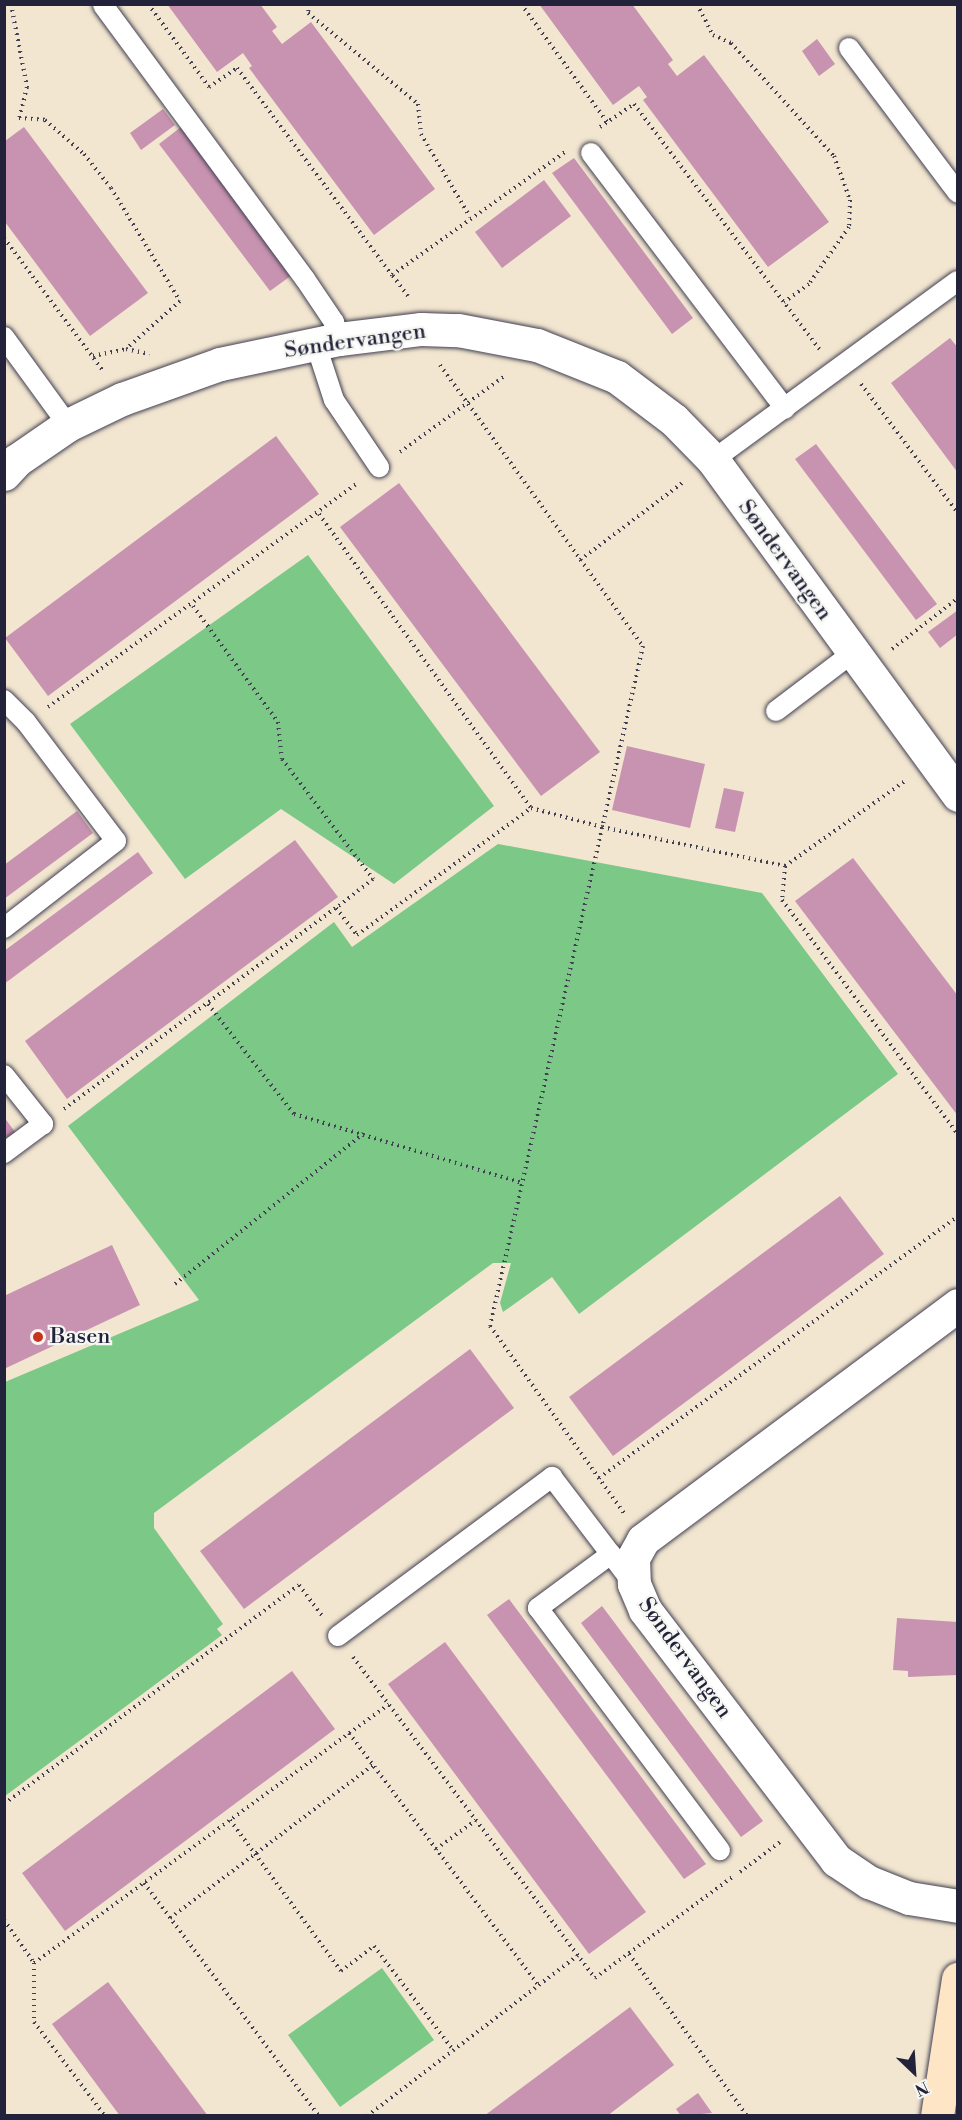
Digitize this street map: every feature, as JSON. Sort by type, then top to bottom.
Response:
[{"type":"street","name":"Søndervangen","points":[[4,474],[17,460],[68,425],[122,399],[220,364],[327,342],[421,329],[458,330],[537,345],[616,377],[674,420],[713,460],[957,795]]},
{"type":"street","points":[[643,1540],[957,1305]]},
{"type":"street","name":"Søndervangen","points":[[643,1540],[633,1558],[634,1584],[645,1610],[836,1860],[869,1882],[909,1898],[957,1906]]},
{"type":"street","points":[[937,2115],[957,1979]]},
{"type":"lane","points":[[103,5],[305,279],[334,322],[327,342],[334,400],[379,467]]},
{"type":"lane","points":[[849,48],[957,194]]},
{"type":"lane","points":[[591,153],[785,409]]},
{"type":"lane","points":[[713,460],[957,282]]},
{"type":"lane","points":[[4,338],[68,425]]},
{"type":"lane","points":[[776,711],[858,662]]},
{"type":"lane","points":[[4,700],[26,722],[116,841],[4,928]]},
{"type":"lane","points":[[4,1075],[43,1124],[4,1153]]},
{"type":"lane","points":[[338,1636],[552,1477],[634,1584]]},
{"type":"lane","points":[[611,1554],[538,1608],[720,1850]]},
{"type":"path","points":[[11,4],[27,87],[19,118],[45,120],[84,154],[111,188],[180,301],[126,349]]},
{"type":"path","points":[[148,4],[209,87],[237,68],[392,275]]},
{"type":"path","points":[[309,4],[308,13],[418,104],[421,134],[470,218]]},
{"type":"path","points":[[521,4],[607,122]]},
{"type":"path","points":[[697,4],[713,35],[730,43],[834,156],[850,200],[849,227],[809,284],[784,303]]},
{"type":"path","points":[[4,237],[93,356],[122,399]]},
{"type":"path","points":[[421,329],[428,349],[643,646],[490,1326],[643,1540]]},
{"type":"path","points":[[26,722],[193,606],[379,467],[529,362],[537,345]]},
{"type":"path","points":[[93,356],[126,349],[145,351],[159,361],[167,382]]},
{"type":"path","points":[[845,364],[957,513]]},
{"type":"path","points":[[580,560],[713,460]]},
{"type":"path","points":[[319,514],[531,808],[602,827],[785,866],[932,761]]},
{"type":"path","points":[[858,662],[957,598]]},
{"type":"path","points":[[43,1124],[373,879],[282,759],[278,722],[193,606]]},
{"type":"path","points":[[336,908],[357,935],[531,808]]},
{"type":"path","points":[[785,866],[782,900],[957,1134]]},
{"type":"path","points":[[207,1004],[294,1114],[363,1133],[522,1183]]},
{"type":"path","points":[[175,1284],[363,1133]]},
{"type":"path","points":[[599,1478],[957,1216]]},
{"type":"path","points":[[4,1804],[299,1585],[595,1978],[808,1823]]},
{"type":"path","points":[[34,1963],[389,1704]]},
{"type":"path","points":[[349,1733],[538,1985]]},
{"type":"path","points":[[171,1918],[373,1765]]},
{"type":"path","points":[[230,1820],[341,1971],[374,1946],[454,2051]]},
{"type":"path","points":[[436,1849],[477,1821]]},
{"type":"path","points":[[144,1883],[320,2115]]},
{"type":"path","points":[[4,1920],[34,1963],[34,2022],[105,2115]]},
{"type":"path","points":[[628,1954],[747,2115]]},
{"type":"path","points":[[367,2115],[578,1955]]},
{"type":"green space","points":[[308,555],[494,806],[394,884],[281,809],[185,879],[70,724]]},
{"type":"green space","points":[[498,844],[762,893],[898,1074],[579,1314],[552,1277],[503,1312],[500,1303],[511,1263],[493,1263],[154,1513],[154,1528],[223,1624],[217,1629],[222,1635],[5,1796],[5,1382],[199,1300],[68,1126],[334,922],[352,947]]},
{"type":"green space","points":[[382,1968],[434,2040],[340,2107],[288,2035]]},
{"type":"building","points":[[167,4],[260,4],[277,27],[272,31],[282,44],[311,22],[435,189],[374,235],[249,68],[252,66],[243,53],[217,72]]},
{"type":"building","points":[[539,4],[632,4],[673,60],[668,64],[677,76],[704,55],[829,222],[768,267],[643,100],[647,97],[639,86],[613,105]]},
{"type":"building","points":[[817,39],[835,64],[819,76],[802,51]]},
{"type":"building","points":[[163,109],[175,125],[141,150],[130,133]]},
{"type":"building","points":[[24,127],[148,293],[90,336],[5,222],[5,141]]},
{"type":"building","points":[[181,127],[292,275],[270,291],[159,144]]},
{"type":"building","points":[[574,158],[693,318],[672,334],[552,173]]},
{"type":"building","points":[[544,180],[571,216],[502,268],[475,232]]},
{"type":"building","points":[[950,338],[958,348],[958,473],[891,383]]},
{"type":"building","points":[[276,436],[319,494],[48,696],[5,638]]},
{"type":"building","points":[[816,444],[937,604],[916,620],[795,459]]},
{"type":"building","points":[[399,483],[600,752],[541,796],[340,527]]},
{"type":"building","points":[[958,610],[958,634],[940,648],[928,632]]},
{"type":"building","points":[[627,746],[705,764],[690,828],[612,810]]},
{"type":"building","points":[[724,788],[744,792],[735,832],[715,828]]},
{"type":"building","points":[[77,811],[93,833],[4,899],[4,865]]},
{"type":"building","points":[[295,840],[338,897],[67,1099],[25,1041]]},
{"type":"building","points":[[138,852],[153,873],[4,984],[4,951]]},
{"type":"building","points":[[853,858],[958,996],[958,1116],[795,901]]},
{"type":"building","points":[[4,1117],[15,1132],[4,1139]]},
{"type":"building","points":[[840,1196],[884,1254],[613,1456],[569,1397]]},
{"type":"building","name":"Basen","points":[[112,1245],[140,1305],[4,1369],[4,1296]]},
{"type":"building","points":[[470,1349],[514,1408],[244,1609],[200,1551]]},
{"type":"building","points":[[509,1599],[706,1864],[684,1879],[487,1615]]},
{"type":"building","points":[[602,1606],[763,1821],[741,1837],[581,1623]]},
{"type":"building","points":[[897,1618],[958,1622],[958,1675],[908,1677],[908,1671],[893,1670]]},
{"type":"building","points":[[445,1642],[646,1912],[589,1954],[388,1684]]},
{"type":"building","points":[[292,1671],[335,1729],[65,1931],[22,1873]]},
{"type":"building","points":[[108,1982],[208,2116],[120,2116],[52,2024]]},
{"type":"building","points":[[630,2007],[674,2065],[607,2116],[484,2116]]},
{"type":"building","points":[[698,2093],[712,2113],[681,2116],[676,2109]]},
{"type":"place","name":"Basen","points":[[38,1337]]}]
